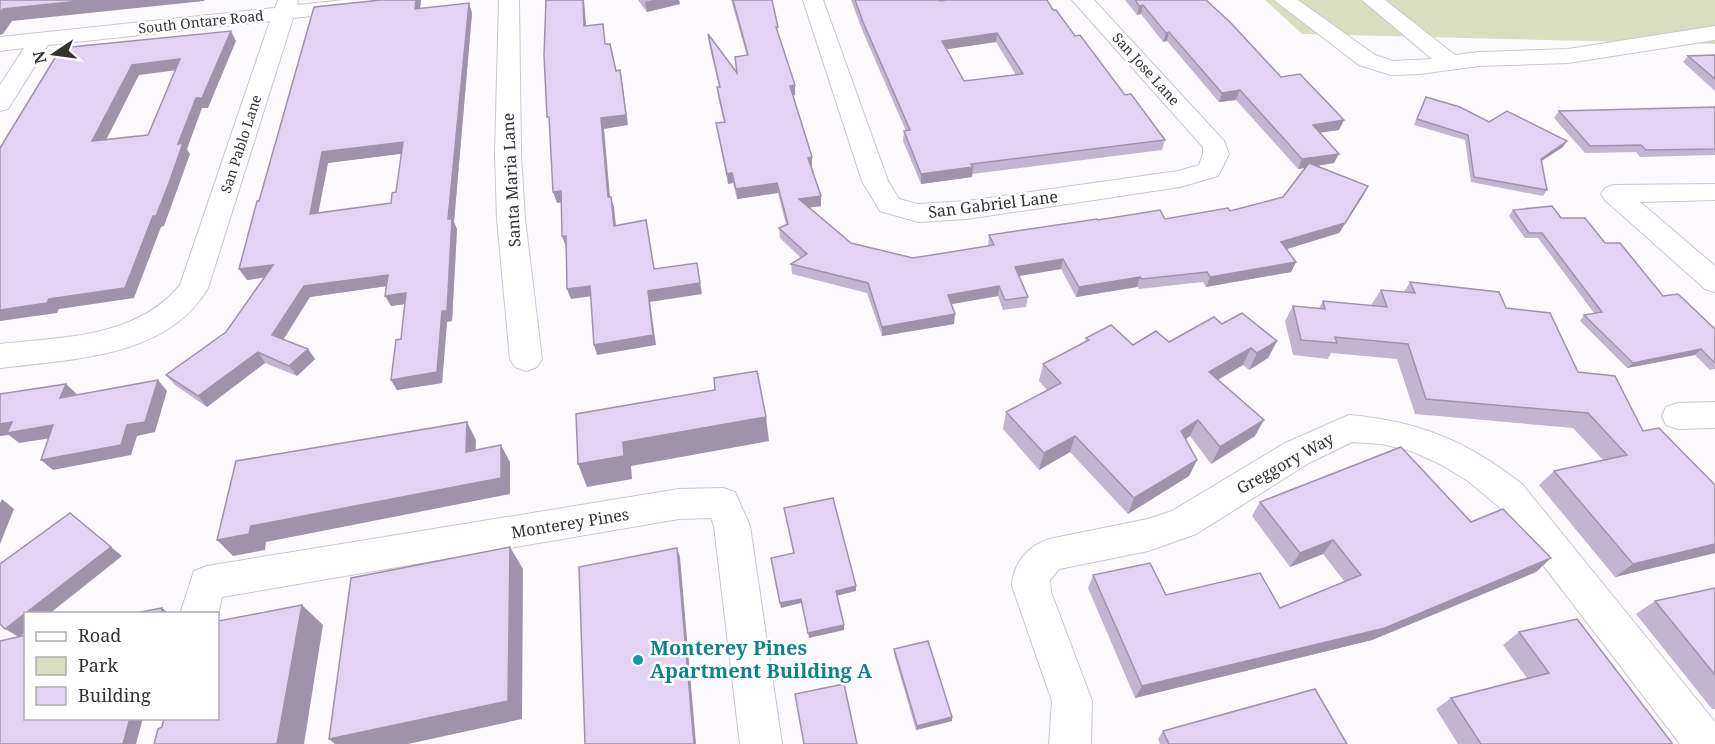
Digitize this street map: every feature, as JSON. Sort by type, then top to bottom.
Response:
[{"type":"street","name":"South Ontare Road","points":[[0,44],[286,7],[402,0]]},
{"type":"street","name":"Santa Maria Lane","points":[[509,0],[508,154],[511,219],[526,359]]},
{"type":"street","name":"San Gabriel Lane","points":[[813,0],[875,181],[889,205],[930,213],[967,210],[1180,179],[1209,170],[1216,153],[1215,146],[1209,139]]},
{"type":"street","name":"San Jose Lane","points":[[1082,0],[1209,139]]},
{"type":"street","points":[[1284,0],[1367,60],[1391,68],[1479,59],[1568,56],[1715,33]]},
{"type":"street","points":[[1372,0],[1450,63]]},
{"type":"street","name":"San Pablo Lane","points":[[0,356],[130,336],[164,320],[177,310],[193,288],[286,7]]},
{"type":"street","points":[[0,104],[40,40]]},
{"type":"street","points":[[1715,192],[1614,194],[1715,282]]},
{"type":"street","points":[[1678,416],[1715,415]]},
{"type":"street","name":"Greggory Way","points":[[1070,744],[1072,701],[1040,609],[1032,597],[1030,580],[1036,565],[1049,555],[1148,535],[1183,523],[1297,453],[1349,428],[1382,431],[1417,440],[1452,454],[1480,471],[1510,495],[1706,744]]},
{"type":"street","name":"Monterey Pines","points":[[200,612],[207,583],[679,504],[723,502],[732,526],[761,744]]},
{"type":"green space","points":[[1265,0],[1715,0],[1715,44],[1302,34]]},
{"type":"building","points":[[0,0],[89,0],[3,9],[0,13]]},
{"type":"building","points":[[381,0],[416,0],[415,9],[469,3],[448,219],[452,219],[447,311],[442,311],[437,372],[391,380],[396,340],[401,339],[406,293],[385,296],[388,275],[304,286],[272,335],[308,349],[289,366],[258,352],[198,396],[166,375],[226,332],[273,265],[239,269],[314,7]],"holes":[[[403,142],[396,192],[392,193],[391,203],[310,214],[322,152]]]},
{"type":"building","points":[[546,0],[583,0],[584,26],[603,24],[605,44],[610,44],[616,71],[620,70],[626,115],[601,118],[608,197],[611,197],[614,226],[646,220],[654,269],[697,263],[700,283],[648,291],[653,335],[594,345],[590,286],[567,289],[566,236],[562,236],[561,191],[553,192],[549,117],[547,117],[544,55]]},
{"type":"building","points":[[733,0],[772,0],[778,27],[776,27],[795,85],[790,86],[812,157],[808,158],[821,196],[799,199],[851,243],[913,258],[994,245],[989,235],[1160,210],[1165,219],[1228,208],[1230,211],[1283,197],[1309,163],[1368,186],[1345,223],[1281,242],[1296,262],[1210,277],[1207,272],[1142,279],[1140,277],[1079,287],[1063,259],[1015,267],[1028,297],[1005,300],[999,286],[948,295],[955,314],[882,327],[868,283],[791,264],[807,254],[779,228],[788,224],[777,183],[736,189],[732,173],[727,174],[716,123],[725,122],[708,34],[737,73],[735,57],[748,55]]},
{"type":"building","points":[[855,0],[1047,0],[1075,36],[1080,35],[1125,95],[1131,94],[1165,140],[971,164],[973,167],[921,174],[904,131],[910,130]],"holes":[[[997,33],[1023,74],[964,81],[942,41]]]},
{"type":"building","points":[[1135,0],[1206,0],[1230,22],[1281,77],[1300,74],[1344,120],[1313,125],[1339,154],[1302,159],[1240,90],[1222,93],[1169,32],[1166,33],[1143,5],[1139,6]]},
{"type":"building","points":[[231,31],[202,98],[196,98],[178,144],[183,143],[169,183],[156,216],[153,216],[125,288],[49,299],[47,303],[0,310],[0,148],[61,48]],"holes":[[[180,59],[148,135],[92,141],[132,65]]]},
{"type":"building","points":[[1715,55],[1715,79],[1688,56]]},
{"type":"building","points":[[1426,97],[1460,107],[1489,122],[1507,111],[1567,141],[1541,159],[1547,190],[1474,177],[1468,135],[1417,119]]},
{"type":"building","points":[[1715,107],[1715,149],[1646,150],[1641,145],[1590,146],[1559,111]]},
{"type":"building","points":[[1552,206],[1561,218],[1585,218],[1605,243],[1620,243],[1663,296],[1678,294],[1715,329],[1715,363],[1701,349],[1633,363],[1584,315],[1602,312],[1542,233],[1529,233],[1513,210]]},
{"type":"building","points":[[1410,282],[1499,292],[1506,308],[1550,313],[1578,372],[1615,376],[1643,431],[1659,428],[1715,485],[1715,544],[1633,564],[1554,471],[1627,455],[1588,413],[1426,399],[1408,344],[1335,337],[1337,343],[1301,340],[1293,306],[1325,309],[1323,301],[1387,307],[1381,290],[1415,293]]},
{"type":"building","points":[[1242,313],[1277,341],[1257,353],[1251,348],[1209,372],[1264,420],[1220,447],[1198,420],[1181,431],[1197,460],[1134,498],[1075,436],[1044,453],[1006,412],[1061,383],[1043,364],[1089,340],[1086,338],[1111,325],[1133,345],[1156,331],[1169,342],[1214,317],[1222,324]]},
{"type":"building","points":[[757,371],[766,417],[623,442],[624,456],[578,464],[576,414],[715,390],[714,378]]},
{"type":"building","points":[[158,380],[145,422],[127,425],[121,445],[41,460],[53,425],[7,433],[12,422],[0,424],[0,394],[66,384],[60,398]]},
{"type":"building","points":[[467,422],[466,452],[501,445],[501,478],[251,526],[249,534],[217,540],[236,461]]},
{"type":"building","points":[[1401,447],[1471,522],[1503,509],[1551,558],[1385,628],[1142,686],[1093,575],[1150,563],[1166,595],[1260,573],[1280,608],[1361,575],[1333,540],[1300,553],[1260,502]]},
{"type":"building","points":[[833,498],[856,586],[836,591],[844,625],[808,633],[801,599],[780,603],[771,558],[794,553],[784,508]]},
{"type":"building","points":[[70,513],[111,547],[24,612],[5,629],[0,624],[0,564]]},
{"type":"building","points":[[510,547],[508,701],[329,739],[351,578]]},
{"type":"building","name":"Monterey Pines Apartment Building A","points":[[677,548],[694,744],[585,744],[579,567]]},
{"type":"building","points":[[1715,588],[1715,675],[1655,601]]},
{"type":"building","points":[[302,605],[277,744],[154,744],[158,729],[162,727],[164,720],[219,720],[219,621]]},
{"type":"building","points":[[162,608],[161,612],[141,612]]},
{"type":"building","points":[[1577,619],[1672,743],[1481,744],[1451,698],[1549,673],[1519,632]]},
{"type":"building","points":[[24,635],[24,720],[129,720],[123,744],[0,744],[0,641]]},
{"type":"building","points":[[928,641],[952,717],[917,726],[894,649]]},
{"type":"building","points":[[844,684],[857,744],[804,744],[795,694]]},
{"type":"building","points":[[1315,689],[1347,744],[1169,744],[1163,731]]},
{"type":"place","name":"Monterey Pines Apartment Building A","points":[[638,660]]}]
